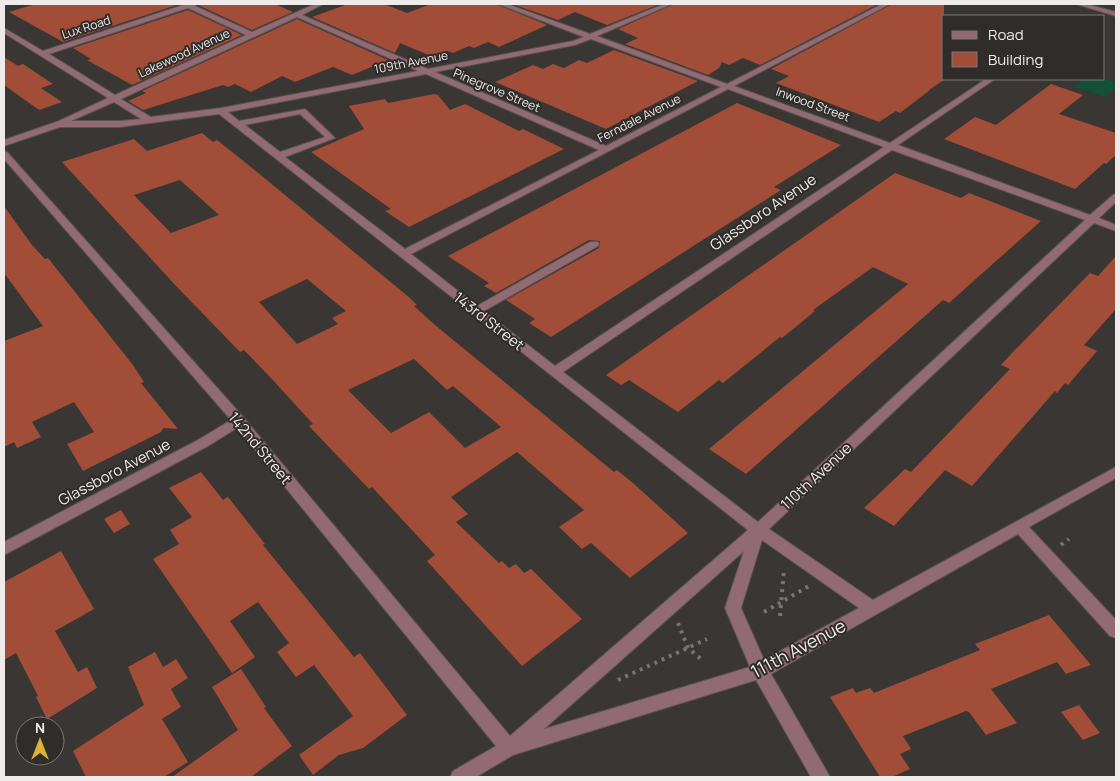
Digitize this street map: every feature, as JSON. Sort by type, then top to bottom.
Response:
[{"type":"street","points":[[189,4],[252,35]]},
{"type":"street","name":"Lux Road","points":[[42,54],[189,4]]},
{"type":"street","name":"Lakewood Avenue","points":[[59,124],[320,4]]},
{"type":"street","name":"Inwood Street","points":[[501,4],[1116,228]]},
{"type":"street","name":"109th Avenue","points":[[4,143],[59,124],[120,124],[220,111],[575,42],[669,4]]},
{"type":"street","name":"Ferndale Avenue","points":[[404,254],[887,4]]},
{"type":"street","points":[[1079,4],[1098,6],[1116,14]]},
{"type":"street","points":[[1084,15],[1098,6]]},
{"type":"street","name":"Pinegrove Street","points":[[297,15],[605,149]]},
{"type":"street","points":[[4,30],[151,121]]},
{"type":"street","name":"Glassboro Avenue","points":[[554,372],[990,80]]},
{"type":"street","name":"143rd Street","points":[[220,111],[727,508],[872,608]]},
{"type":"street","points":[[237,124],[302,112],[331,138],[278,156]]},
{"type":"street","name":"142nd Street","points":[[4,154],[239,421],[510,748]]},
{"type":"street","name":"110th Avenue","points":[[510,748],[758,530],[1116,196]]},
{"type":"street","points":[[476,311],[594,244]]},
{"type":"street","name":"Glassboro Avenue","points":[[4,549],[203,443],[239,421]]},
{"type":"street","name":"111th Avenue","points":[[459,777],[510,748],[760,671],[1116,472]]},
{"type":"street","points":[[1019,526],[1116,631]]},
{"type":"street","points":[[758,530],[734,608],[760,671],[821,777]]},
{"type":"path","points":[[1061,545],[1068,538]]},
{"type":"path","points":[[780,616],[784,568]]},
{"type":"path","points":[[764,612],[814,583]]},
{"type":"path","points":[[676,617],[688,648],[701,659]]},
{"type":"path","points":[[608,685],[707,639]]},
{"type":"green space","points":[[1105,78],[1116,82],[1116,88],[1105,97],[1073,87],[1082,80],[1105,80]]},
{"type":"building","points":[[35,4],[180,4],[63,42],[9,12]]},
{"type":"building","points":[[199,4],[275,4],[293,12],[252,30]]},
{"type":"building","points":[[348,4],[384,4],[407,13],[431,4],[496,4],[547,25],[499,47],[488,42],[474,48],[469,46],[453,53],[447,51],[433,57],[400,43],[395,53],[312,17]]},
{"type":"building","points":[[512,4],[660,4],[607,25],[575,12],[558,20]]},
{"type":"building","points":[[674,4],[878,4],[760,65],[743,58],[729,65],[722,62],[719,68],[708,75],[625,44],[638,38],[618,29]]},
{"type":"building","points":[[892,4],[944,4],[944,15],[942,15],[942,80],[944,80],[900,113],[896,111],[879,122],[776,83],[789,76],[771,69]]},
{"type":"building","points":[[188,10],[242,35],[132,85],[87,60],[91,59],[73,48]]},
{"type":"building","points":[[297,19],[388,60],[352,75],[333,67],[295,82],[282,76],[251,92],[235,84],[228,87],[223,85],[143,110],[128,101],[146,93],[142,91]]},
{"type":"building","points":[[614,50],[698,81],[606,129],[495,82],[533,65],[543,69],[553,64],[564,68],[579,60],[587,63]]},
{"type":"building","points":[[4,57],[18,66],[23,64],[53,84],[41,88],[62,102],[39,110],[4,85]]},
{"type":"building","points":[[1051,84],[1083,95],[1059,114],[1116,133],[1116,155],[1106,164],[1104,163],[1075,189],[944,139],[975,117],[996,125]]},
{"type":"building","points":[[434,94],[438,95],[450,110],[465,104],[519,131],[523,129],[564,149],[409,227],[385,211],[391,209],[311,152],[364,129],[349,106],[385,99],[388,103]]},
{"type":"building","points":[[737,103],[841,145],[774,187],[781,190],[551,337],[529,323],[535,319],[506,300],[599,248],[600,241],[589,240],[496,293],[484,286],[489,283],[448,256]]},
{"type":"building","points":[[202,133],[213,142],[217,140],[410,298],[417,305],[414,306],[435,325],[614,472],[617,470],[633,483],[688,533],[630,578],[591,543],[582,549],[559,527],[584,510],[517,452],[451,497],[468,514],[456,522],[499,563],[502,561],[509,568],[516,564],[524,573],[531,569],[582,619],[522,666],[427,561],[435,555],[372,487],[369,489],[309,426],[313,424],[270,377],[244,350],[240,352],[177,287],[62,162],[134,139],[147,151]],"holes":[[[180,180],[219,215],[171,233],[134,195]],[[307,279],[346,311],[332,318],[338,324],[297,344],[259,302]],[[414,359],[447,390],[453,386],[501,427],[465,448],[429,412],[391,433],[348,390]]]},
{"type":"building","points":[[895,173],[961,198],[969,193],[1041,221],[949,303],[943,300],[746,474],[709,449],[908,284],[873,267],[813,310],[815,311],[792,330],[782,338],[780,337],[723,383],[719,380],[678,412],[629,380],[621,385],[606,375]]},
{"type":"building","points":[[4,206],[32,245],[45,259],[48,258],[133,365],[144,382],[141,383],[178,429],[163,428],[161,432],[83,471],[67,444],[94,432],[74,402],[32,422],[41,437],[17,448],[14,442],[4,447],[4,341],[43,326],[4,273]]},
{"type":"building","points":[[1116,256],[1116,309],[1084,345],[1097,351],[1068,385],[1065,383],[1057,393],[1055,391],[972,486],[945,470],[894,526],[864,508],[905,469],[911,472],[1010,369],[1001,365],[1012,353],[1090,273],[1098,276]]},
{"type":"building","points":[[201,472],[223,500],[228,497],[265,544],[263,545],[354,657],[360,653],[407,715],[363,748],[339,755],[313,775],[299,755],[353,716],[314,665],[296,677],[277,652],[289,643],[258,602],[230,621],[255,657],[232,673],[153,559],[179,544],[170,530],[192,517],[169,488]]},
{"type":"building","points":[[121,510],[130,524],[114,533],[104,519]]},
{"type":"building","points":[[61,551],[94,609],[55,631],[78,672],[87,667],[97,688],[52,716],[46,716],[36,697],[38,696],[16,653],[4,660],[4,582]]},
{"type":"building","points":[[1049,615],[1091,665],[1066,674],[1057,662],[991,689],[1017,723],[986,735],[969,712],[966,711],[903,736],[911,749],[900,754],[910,769],[892,777],[880,777],[830,697],[853,688],[856,693],[870,688],[874,693],[980,650],[975,644]]},
{"type":"building","points":[[155,652],[163,667],[176,659],[188,678],[171,689],[181,707],[162,719],[188,762],[164,777],[86,777],[73,751],[144,705],[128,667]]},
{"type":"building","points":[[241,669],[266,707],[264,708],[292,746],[251,777],[172,777],[238,730],[212,687]]},
{"type":"building","points":[[1079,705],[1100,733],[1083,740],[1061,712]]}]
